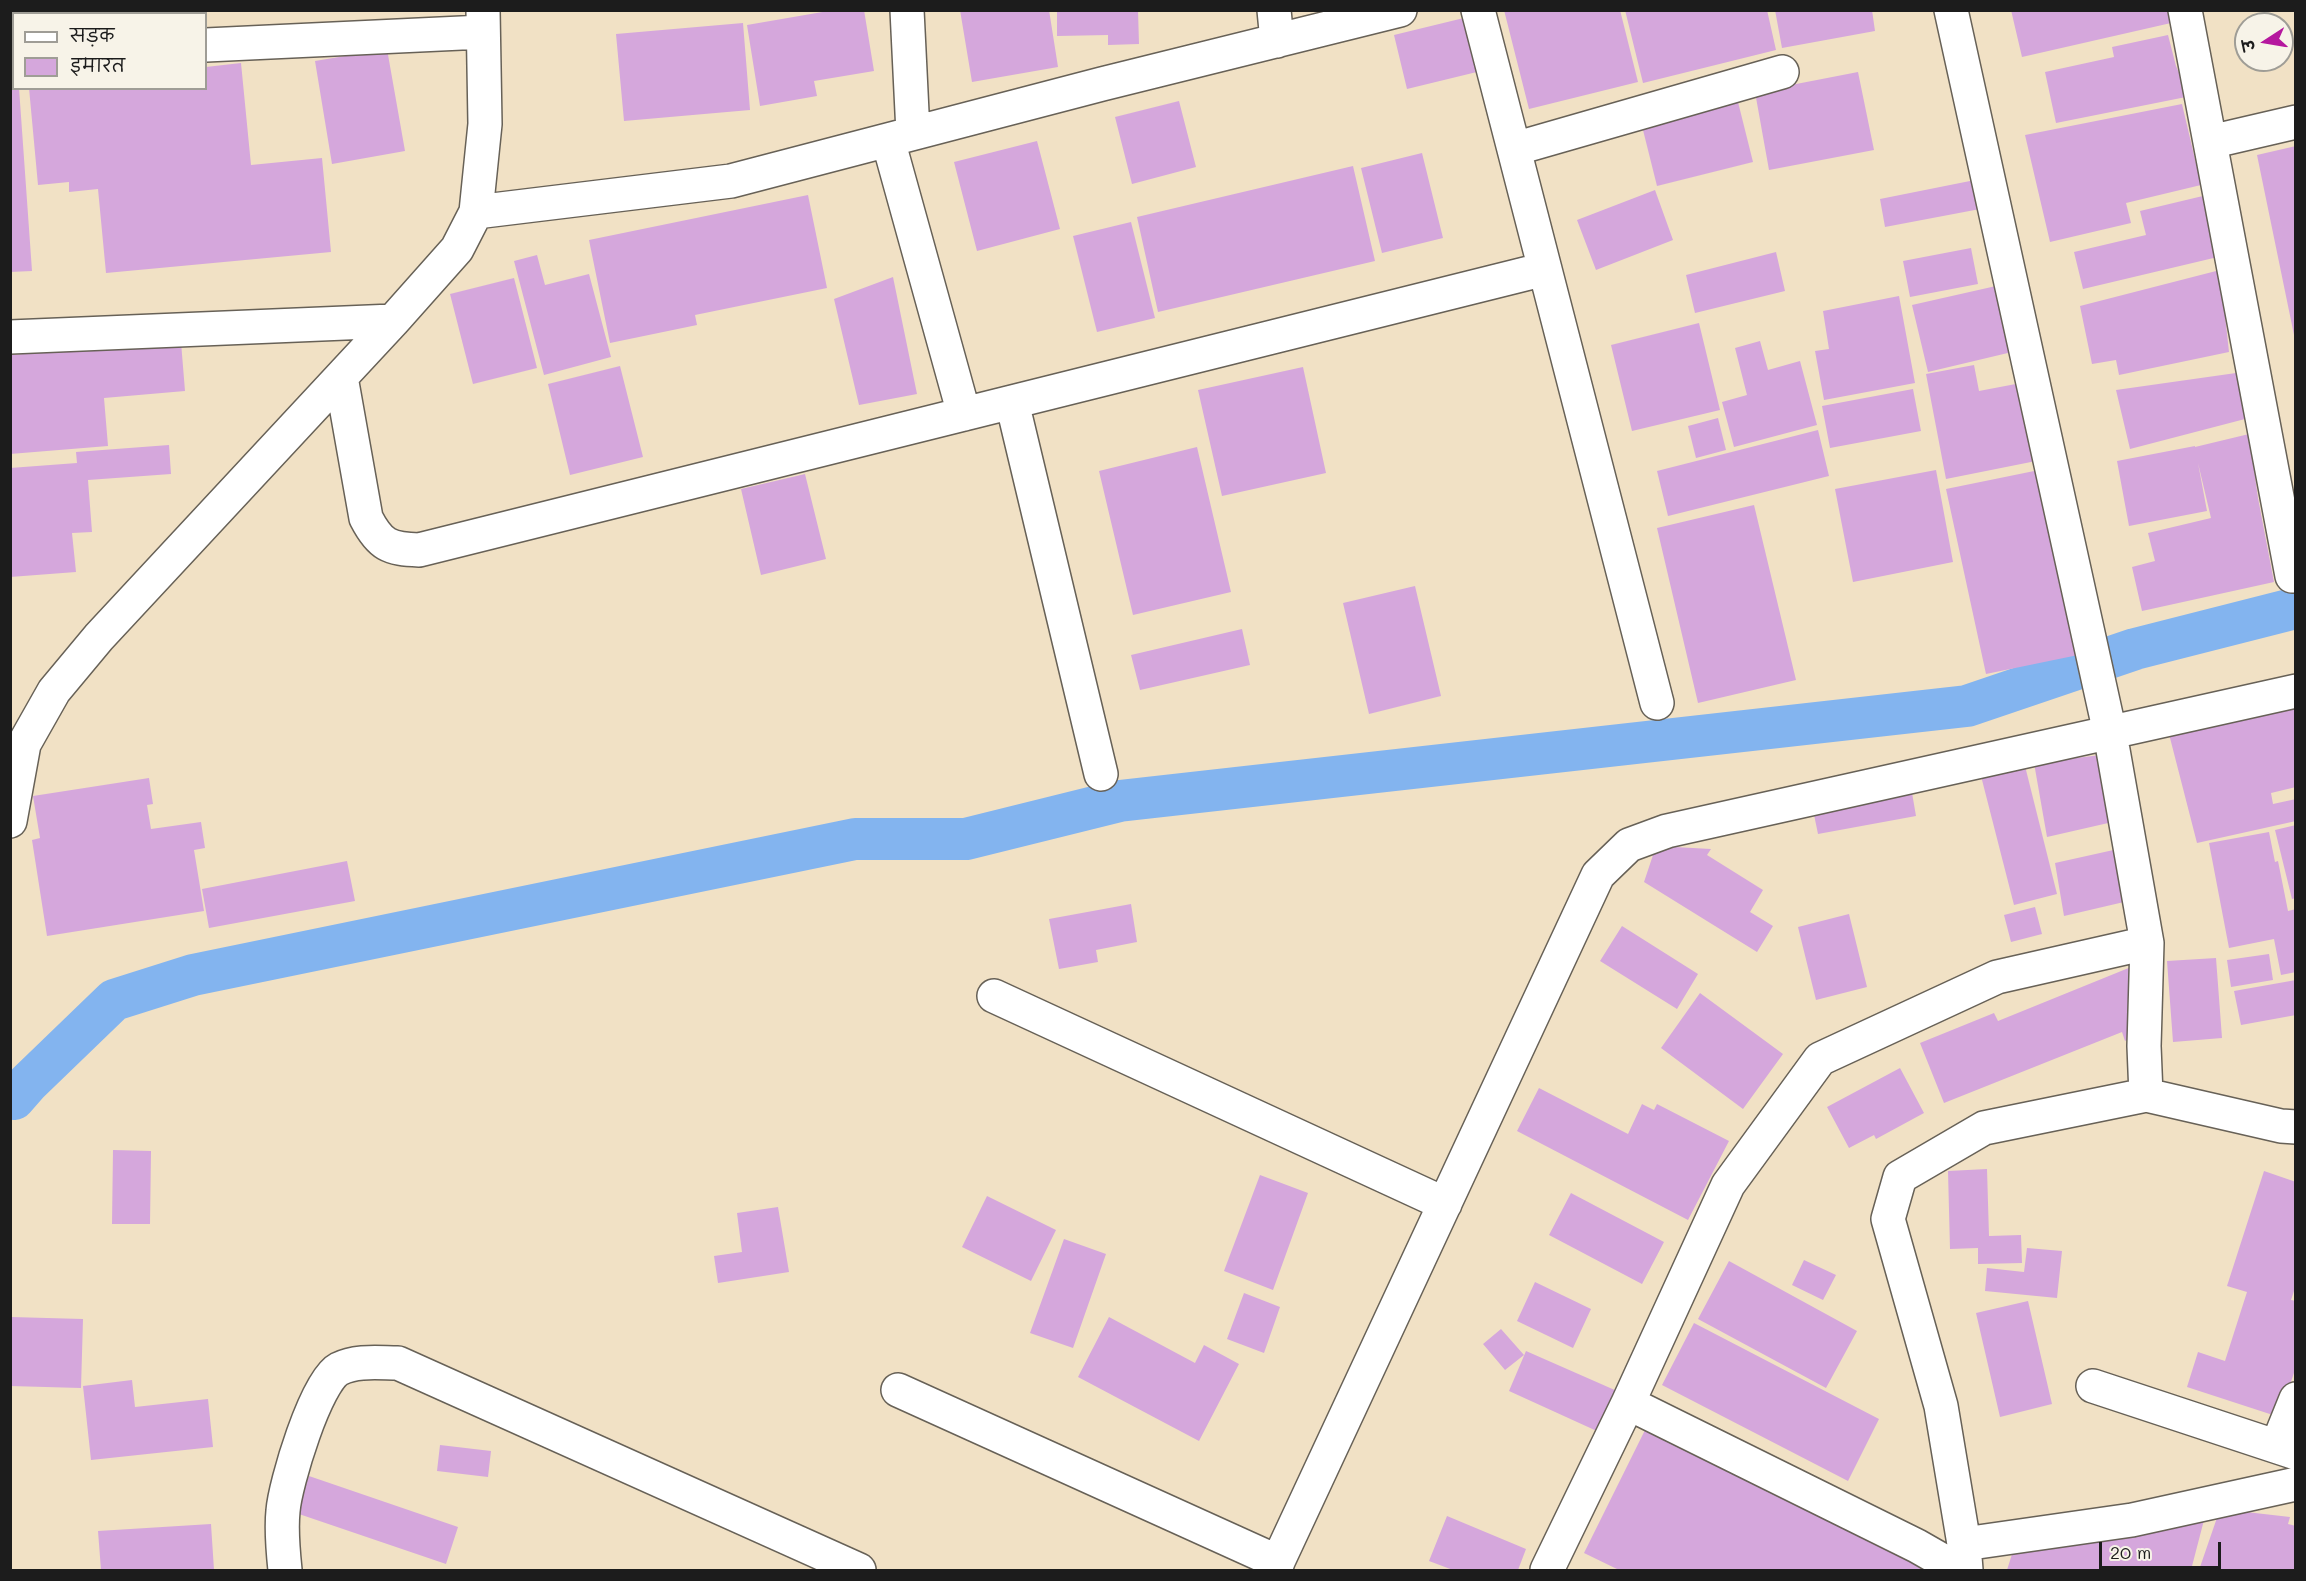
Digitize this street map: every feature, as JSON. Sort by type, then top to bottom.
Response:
[{"type":"street","points":[[907,10],[901,136],[964,414]]},
{"type":"street","points":[[476,212],[731,181],[901,136],[1276,26],[1400,10]]},
{"type":"street","points":[[1478,10],[1657,703]]},
{"type":"street","points":[[1951,10],[2108,725],[2147,943],[2145,1095]]},
{"type":"street","points":[[2185,10],[2286,491],[2292,576]]},
{"type":"street","points":[[10,821],[24,744],[54,691],[99,637],[457,249],[476,212],[485,124],[483,21],[207,45]]},
{"type":"street","points":[[1514,149],[1782,72]]},
{"type":"street","points":[[2211,142],[2295,122]]},
{"type":"street","points":[[341,377],[366,518],[377,537],[396,549],[419,550],[1545,269]]},
{"type":"street","points":[[10,337],[393,321]]},
{"type":"street","points":[[1012,402],[1101,774]]},
{"type":"street","points":[[898,1390],[1276,1566],[1598,875],[1629,845],[1667,831],[2108,725],[2295,691]]},
{"type":"street","points":[[1547,1570],[1628,1403],[1728,1185],[1820,1059],[1997,977],[2147,943]]},
{"type":"street","points":[[994,996],[1445,1204]]},
{"type":"street","points":[[1963,1562],[1941,1406],[1888,1219],[1900,1177],[1984,1128],[2145,1095],[2281,1126],[2295,1127]]},
{"type":"street","points":[[285,1570],[283,1512],[288,1477],[322,1388],[338,1369],[364,1362],[398,1363],[859,1570]]},
{"type":"street","points":[[2093,1386],[2286,1450],[2295,1399]]},
{"type":"street","points":[[1628,1403],[1917,1546],[1963,1562],[2132,1520],[2295,1484]]},
{"type":"building","points":[[834,10],[864,10],[874,71],[814,81],[817,96],[760,106],[747,25]]},
{"type":"building","points":[[960,10],[1049,10],[1058,67],[972,82]]},
{"type":"building","points":[[1057,10],[1138,10],[1139,44],[1108,45],[1108,35],[1057,36]]},
{"type":"building","points":[[1504,10],[1620,10],[1638,82],[1529,109]]},
{"type":"building","points":[[1625,10],[1767,10],[1776,50],[1643,83]]},
{"type":"building","points":[[1775,10],[1872,10],[1875,31],[1782,48]]},
{"type":"building","points":[[2011,10],[2168,10],[2171,23],[2022,57]]},
{"type":"building","points":[[1472,16],[1485,70],[1407,89],[1394,35]]},
{"type":"building","points":[[743,23],[750,110],[624,121],[616,34]]},
{"type":"building","points":[[2168,35],[2186,97],[2056,123],[2045,72],[2114,57],[2112,47]]},
{"type":"building","points":[[387,49],[405,151],[332,164],[315,61]]},
{"type":"building","points":[[241,63],[251,165],[322,158],[331,252],[106,273],[98,189],[69,192],[69,182],[38,185],[29,90],[207,90],[207,67]]},
{"type":"building","points":[[10,67],[12,67],[12,90],[19,90],[32,271],[10,272]]},
{"type":"building","points":[[1858,72],[1874,150],[1769,170],[1755,92]]},
{"type":"building","points":[[1179,101],[1196,167],[1132,184],[1115,117]]},
{"type":"building","points":[[1738,102],[1753,162],[1657,186],[1642,126]]},
{"type":"building","points":[[2182,104],[2201,185],[2126,203],[2131,223],[2050,242],[2025,135]]},
{"type":"building","points":[[1037,141],[1060,229],[977,251],[954,162]]},
{"type":"building","points":[[2296,146],[2296,335],[2294,335],[2257,155]]},
{"type":"building","points":[[1422,153],[1443,238],[1382,253],[1361,168]]},
{"type":"building","points":[[1353,166],[1375,261],[1158,312],[1137,217]]},
{"type":"building","points":[[1975,180],[1980,209],[1885,227],[1880,199]]},
{"type":"building","points":[[1655,190],[1673,240],[1596,270],[1577,220]]},
{"type":"building","points":[[808,195],[827,288],[695,315],[697,325],[610,343],[589,240]]},
{"type":"building","points":[[2207,195],[2222,256],[2083,289],[2074,252],[2146,235],[2140,211]]},
{"type":"building","points":[[1131,222],[1155,318],[1097,332],[1073,236]]},
{"type":"building","points":[[1971,248],[1978,284],[1910,297],[1903,261]]},
{"type":"building","points":[[1776,252],[1785,291],[1695,313],[1686,275]]},
{"type":"building","points":[[537,255],[545,285],[589,274],[611,357],[544,375],[514,261]]},
{"type":"building","points":[[2220,270],[2229,352],[2119,375],[2116,360],[2092,364],[2080,306]]},
{"type":"building","points":[[893,277],[917,394],[859,405],[834,299]]},
{"type":"building","points":[[514,278],[537,368],[473,384],[450,294]]},
{"type":"building","points":[[1996,286],[2012,352],[1928,372],[1912,305]]},
{"type":"building","points":[[1899,296],[1915,383],[1824,400],[1815,351],[1829,349],[1823,311]]},
{"type":"building","points":[[1699,323],[1720,410],[1632,431],[1611,345]]},
{"type":"building","points":[[1760,341],[1768,370],[1800,361],[1817,425],[1734,447],[1722,402],[1747,395],[1735,348]]},
{"type":"building","points":[[181,342],[185,391],[104,398],[108,446],[10,454],[10,355]]},
{"type":"building","points":[[1974,365],[1979,391],[2021,383],[2036,461],[1946,479],[1926,374]]},
{"type":"building","points":[[620,366],[643,457],[570,475],[548,384]]},
{"type":"building","points":[[1303,367],[1326,473],[1222,496],[1198,390]]},
{"type":"building","points":[[2236,373],[2245,419],[2130,449],[2116,390]]},
{"type":"building","points":[[1913,389],[1921,431],[1830,448],[1822,406]]},
{"type":"building","points":[[1718,418],[1726,450],[1696,458],[1688,426]]},
{"type":"building","points":[[1818,430],[1829,476],[1668,516],[1657,471]]},
{"type":"building","points":[[2249,434],[2274,582],[2142,611],[2132,567],[2155,561],[2148,533],[2211,518],[2198,463],[2207,511],[2129,526],[2117,461],[2195,447]]},
{"type":"building","points":[[169,445],[171,474],[88,480],[92,532],[72,533],[76,572],[10,577],[10,468],[77,463],[76,452]]},
{"type":"building","points":[[1197,447],[1231,592],[1133,615],[1099,471]]},
{"type":"building","points":[[2044,469],[2083,654],[1986,674],[1946,489]]},
{"type":"building","points":[[1936,470],[1953,562],[1853,582],[1835,489]]},
{"type":"building","points":[[805,474],[826,559],[761,575],[741,489]]},
{"type":"building","points":[[1754,505],[1796,680],[1698,703],[1657,528]]},
{"type":"building","points":[[1415,586],[1441,696],[1369,714],[1343,603]]},
{"type":"building","points":[[1242,629],[1250,665],[1140,690],[1131,655]]},
{"type":"building","points":[[2296,695],[2296,787],[2271,793],[2273,804],[2296,799],[2296,821],[2197,843],[2169,734]]},
{"type":"building","points":[[2101,755],[2117,821],[2047,837],[2034,763]]},
{"type":"building","points":[[2025,766],[2057,894],[2014,905],[1981,776]]},
{"type":"building","points":[[149,778],[153,804],[147,805],[151,829],[201,822],[205,848],[194,850],[204,911],[47,936],[32,840],[40,838],[33,796]]},
{"type":"building","points":[[1911,787],[1916,816],[1818,834],[1812,805]]},
{"type":"building","points":[[2296,825],[2296,898],[2292,899],[2275,830]]},
{"type":"building","points":[[2269,832],[2275,862],[2278,861],[2288,911],[2296,909],[2296,972],[2281,975],[2274,939],[2229,948],[2209,843]]},
{"type":"building","points":[[1656,846],[1711,849],[1707,855],[1763,890],[1750,912],[1773,926],[1757,952],[1644,882]]},
{"type":"building","points":[[2118,849],[2124,902],[2064,916],[2055,863]]},
{"type":"building","points":[[347,861],[355,901],[209,928],[202,889]]},
{"type":"building","points":[[1131,904],[1137,942],[1096,950],[1098,962],[1059,969],[1049,919]]},
{"type":"building","points":[[2035,907],[2042,934],[2011,942],[2004,915]]},
{"type":"building","points":[[1849,914],[1867,987],[1816,1000],[1798,927]]},
{"type":"building","points":[[1622,926],[1698,974],[1677,1009],[1600,961]]},
{"type":"building","points":[[2269,954],[2273,980],[2231,987],[2227,960]]},
{"type":"building","points":[[2216,958],[2222,1038],[2173,1042],[2167,961]]},
{"type":"building","points":[[2136,965],[2139,1032],[2125,1041],[2122,1032],[1944,1103],[1920,1043],[1994,1013],[1998,1021]]},
{"type":"building","points":[[2296,980],[2296,1015],[2241,1025],[2234,991]]},
{"type":"building","points":[[1700,993],[1783,1054],[1743,1109],[1661,1048]]},
{"type":"building","points":[[1900,1068],[1924,1113],[1876,1139],[1874,1135],[1849,1148],[1827,1107]]},
{"type":"building","points":[[1539,1088],[1628,1134],[1642,1104],[1654,1110],[1657,1104],[1729,1141],[1688,1220],[1517,1131]]},
{"type":"building","points":[[113,1150],[151,1151],[150,1224],[112,1224]]},
{"type":"building","points":[[1987,1169],[1989,1236],[2021,1235],[2022,1263],[1978,1264],[1978,1248],[1950,1249],[1948,1171]]},
{"type":"building","points":[[2264,1171],[2296,1182],[2296,1285],[2291,1300],[2296,1301],[2296,1367],[2279,1417],[2187,1387],[2198,1352],[2225,1361],[2247,1292],[2227,1286]]},
{"type":"building","points":[[1260,1175],[1308,1193],[1273,1290],[1224,1271]]},
{"type":"building","points":[[1571,1193],[1664,1242],[1642,1284],[1549,1235]]},
{"type":"building","points":[[987,1196],[1056,1230],[1031,1281],[962,1247]]},
{"type":"building","points":[[778,1207],[789,1272],[718,1283],[714,1256],[742,1252],[737,1213]]},
{"type":"building","points":[[1064,1239],[1106,1254],[1073,1348],[1030,1333]]},
{"type":"building","points":[[2027,1248],[2062,1251],[2057,1298],[1985,1291],[1987,1268],[2024,1272]]},
{"type":"building","points":[[1804,1260],[1836,1275],[1823,1300],[1792,1285]]},
{"type":"building","points":[[1729,1261],[1857,1331],[1826,1388],[1698,1319]]},
{"type":"building","points":[[1535,1282],[1591,1309],[1573,1348],[1517,1321]]},
{"type":"building","points":[[1244,1293],[1280,1307],[1264,1353],[1227,1339]]},
{"type":"building","points":[[2028,1301],[2052,1404],[2000,1417],[1976,1313]]},
{"type":"building","points":[[11,1317],[83,1319],[81,1388],[10,1386]]},
{"type":"building","points":[[1109,1317],[1195,1363],[1204,1345],[1239,1364],[1199,1441],[1078,1377]]},
{"type":"building","points":[[1694,1323],[1879,1419],[1848,1481],[1662,1385]]},
{"type":"building","points":[[1501,1329],[1524,1355],[1505,1370],[1483,1344]]},
{"type":"building","points":[[1526,1351],[1617,1391],[1599,1432],[1509,1391]]},
{"type":"building","points":[[132,1380],[135,1407],[208,1399],[213,1447],[91,1460],[83,1386]]},
{"type":"building","points":[[1649,1422],[1932,1570],[1619,1570],[1584,1553]]},
{"type":"building","points":[[440,1445],[491,1451],[488,1477],[437,1471]]},
{"type":"building","points":[[309,1476],[458,1527],[446,1564],[296,1513]]},
{"type":"building","points":[[2220,1509],[2290,1517],[2288,1524],[2296,1526],[2296,1570],[2199,1570]]},
{"type":"building","points":[[1447,1516],[1526,1549],[1518,1570],[1453,1570],[1429,1561]]},
{"type":"building","points":[[2204,1520],[2191,1570],[2007,1570],[2013,1551]]},
{"type":"building","points":[[211,1524],[214,1570],[101,1570],[98,1531]]},
{"type":"waterway","points":[[14,1099],[114,1000],[193,975],[855,839],[966,839],[1119,801],[1967,706],[2135,649],[2296,608]]}]
